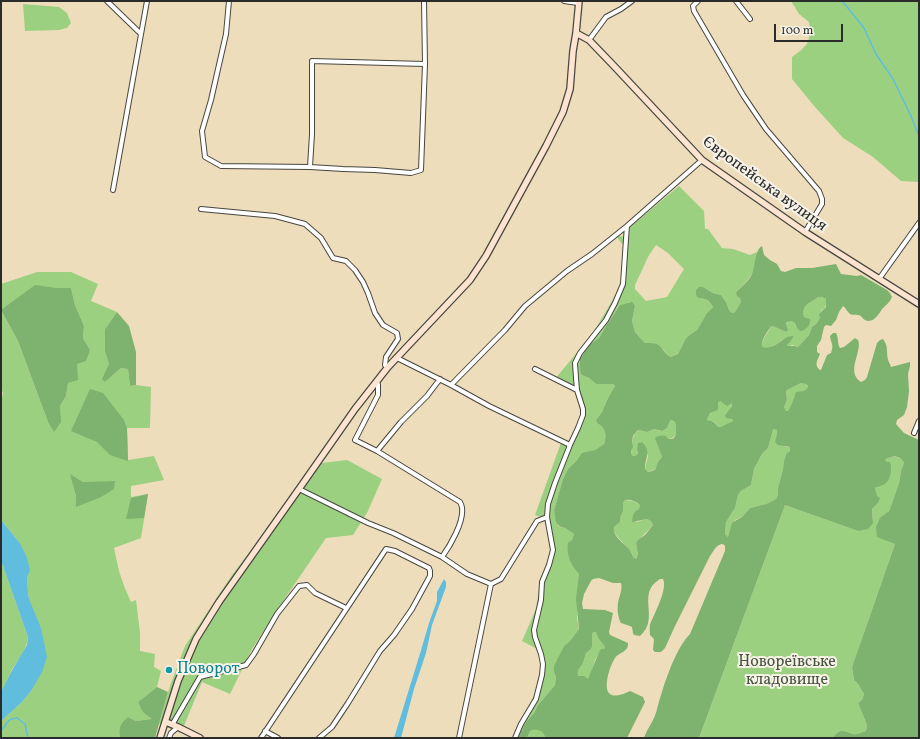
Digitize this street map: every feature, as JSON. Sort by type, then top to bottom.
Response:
[{"type":"main road","points":[[160,738],[178,681],[196,639],[219,602],[354,409],[388,367],[470,280],[486,256],[563,112],[570,89],[578,2]]},
{"type":"main road","name":"Європейська вулиця","points":[[576,33],[589,40],[702,160],[805,232],[858,267],[919,304]]},
{"type":"main road","points":[[166,722],[200,738]]},
{"type":"street","points":[[107,1],[141,34]]},
{"type":"street","points":[[113,190],[147,1]]},
{"type":"street","points":[[228,1],[226,34],[211,100],[202,131],[205,157],[221,166],[310,167],[406,173],[421,170],[425,64],[424,1]]},
{"type":"street","points":[[564,1],[578,2]]},
{"type":"street","points":[[589,40],[606,17],[632,1]]},
{"type":"street","points":[[698,1],[693,6],[694,11],[743,95],[766,129],[821,195],[822,204],[805,232]]},
{"type":"street","points":[[736,1],[750,19]]},
{"type":"street","points":[[310,167],[312,134],[312,61],[425,64]]},
{"type":"street","points":[[451,385],[505,330],[524,306],[567,271],[592,254],[627,226],[702,160]]},
{"type":"street","points":[[201,209],[275,216],[304,224],[321,238],[333,258],[346,261],[355,270],[363,282],[375,313],[383,325],[396,333],[398,340],[386,357],[385,365],[388,367]]},
{"type":"street","points":[[879,279],[919,223]]},
{"type":"street","points":[[515,738],[521,724],[536,699],[542,675],[543,664],[534,630],[541,600],[542,582],[553,550],[547,517],[548,504],[583,415],[576,378],[575,363],[580,353],[606,320],[623,284],[627,226]]},
{"type":"street","points":[[397,358],[440,379],[489,406],[570,445]]},
{"type":"street","points":[[535,369],[578,390]]},
{"type":"street","points":[[377,451],[401,422],[427,396],[440,379]]},
{"type":"street","points":[[377,381],[378,395],[355,440],[377,451],[460,502],[462,510],[459,526],[448,549],[442,557]]},
{"type":"street","points":[[914,433],[919,421]]},
{"type":"street","points":[[299,489],[442,557],[467,574],[491,584],[501,579],[537,521],[547,517]]},
{"type":"street","points":[[261,738],[386,549],[395,551],[429,568],[430,576],[412,609],[394,635],[380,650],[332,727],[319,738]]},
{"type":"street","points":[[459,738],[491,584]]},
{"type":"street","points":[[172,725],[200,677],[246,665],[277,614],[298,586],[307,585],[315,593],[346,608]]},
{"type":"street","points":[[169,738],[171,733],[178,727]]},
{"type":"street","points":[[265,731],[278,738]]},
{"type":"green space","points":[[791,1],[919,1],[919,182],[901,181],[873,157],[843,138],[792,79],[792,57],[807,44],[810,29],[809,22],[799,14]]},
{"type":"green space","points":[[23,4],[59,7],[67,13],[71,23],[67,28],[59,30],[25,31]]},
{"type":"green space","points":[[679,186],[704,211],[705,229],[708,229],[722,248],[733,249],[750,255],[757,252],[755,265],[749,279],[736,292],[741,302],[735,312],[732,313],[729,310],[721,295],[713,293],[703,287],[701,299],[707,300],[713,307],[707,313],[697,330],[685,340],[678,354],[671,357],[658,345],[645,343],[635,332],[632,321],[635,306],[629,302],[625,305],[620,305],[599,338],[590,344],[581,355],[584,376],[596,384],[613,384],[615,386],[602,412],[596,420],[605,432],[604,444],[595,450],[582,454],[568,469],[563,479],[554,510],[558,526],[565,528],[574,534],[572,540],[575,569],[579,574],[577,618],[579,629],[564,646],[554,672],[556,677],[555,685],[526,722],[518,738],[513,738],[538,687],[542,669],[541,651],[522,641],[536,609],[540,582],[552,549],[548,520],[535,515],[562,440],[569,442],[585,410],[582,399],[570,388],[555,379],[593,333],[625,279],[626,249],[616,236],[629,237],[630,227]],"holes":[[[656,245],[668,253],[684,269],[667,297],[646,301],[635,289],[635,285],[649,255]]]},
{"type":"green space","points":[[762,246],[764,255],[777,264],[781,271],[785,272],[796,268],[812,268],[836,264],[841,274],[861,275],[887,290],[892,297],[877,316],[871,321],[865,320],[859,315],[850,314],[843,306],[836,320],[831,326],[826,325],[824,327],[821,340],[817,346],[817,352],[820,354],[817,365],[821,370],[827,355],[831,353],[832,346],[830,336],[833,333],[836,333],[837,335],[840,348],[844,347],[855,338],[858,340],[859,345],[854,373],[856,378],[861,382],[867,377],[877,343],[880,340],[883,339],[887,347],[888,360],[891,367],[910,362],[907,407],[904,415],[897,420],[896,424],[904,433],[919,440],[919,738],[833,738],[840,731],[858,734],[866,731],[867,725],[858,703],[862,700],[864,694],[854,680],[852,667],[895,544],[877,537],[876,527],[880,518],[889,511],[904,463],[901,458],[890,457],[885,460],[890,462],[891,467],[888,480],[883,485],[875,488],[877,496],[880,498],[878,503],[872,509],[873,523],[868,529],[858,531],[785,505],[699,738],[644,738],[655,716],[665,682],[674,660],[684,641],[690,634],[725,551],[725,546],[723,544],[717,546],[710,556],[665,648],[661,652],[655,652],[653,650],[654,639],[650,635],[650,624],[662,596],[664,586],[663,579],[660,579],[653,585],[649,592],[648,622],[646,629],[640,636],[634,635],[632,627],[621,623],[619,619],[618,600],[621,591],[621,583],[613,583],[599,578],[593,579],[584,594],[582,603],[583,609],[605,610],[613,613],[609,632],[610,635],[628,643],[627,648],[613,661],[607,684],[607,689],[612,695],[619,695],[630,691],[643,697],[645,702],[627,738],[545,738],[542,731],[535,730],[530,731],[527,738],[518,738],[526,722],[555,685],[556,677],[554,666],[564,646],[579,629],[576,599],[579,574],[571,564],[568,556],[568,543],[572,540],[574,534],[559,526],[556,522],[554,510],[563,479],[568,469],[582,453],[595,450],[604,444],[605,432],[596,420],[602,412],[615,386],[613,384],[596,384],[581,374],[580,358],[590,344],[599,338],[620,305],[629,302],[632,302],[635,306],[632,321],[635,332],[645,343],[658,344],[666,354],[671,357],[678,354],[685,340],[697,330],[707,313],[713,307],[707,300],[697,297],[696,290],[699,287],[703,287],[713,293],[721,295],[729,310],[732,313],[735,312],[741,302],[736,292],[751,276],[759,248]],"holes":[[[818,297],[826,299],[826,307],[819,314],[820,318],[812,327],[809,335],[798,347],[787,345],[793,336],[785,338],[772,347],[762,347],[763,339],[771,326],[786,332],[788,330],[786,324],[787,322],[792,321],[801,331],[806,328],[810,323],[810,319],[804,317],[803,313],[807,305]],[[801,383],[808,386],[805,390],[796,392],[788,411],[786,411],[784,407],[787,400],[787,390]],[[720,401],[727,406],[732,403],[732,406],[725,415],[726,418],[732,419],[733,421],[718,427],[714,422],[707,420],[710,413],[718,409],[718,403]],[[672,420],[675,422],[675,435],[673,439],[663,436],[658,436],[655,438],[662,457],[658,461],[655,470],[648,472],[645,469],[647,449],[642,442],[638,443],[637,455],[633,456],[631,454],[633,447],[633,436],[639,430],[647,432],[654,429],[662,431],[667,428],[670,421]],[[773,429],[777,430],[775,442],[778,445],[790,447],[790,451],[787,453],[784,461],[778,488],[778,495],[776,499],[766,504],[750,508],[742,517],[732,523],[728,537],[725,534],[726,522],[735,508],[738,495],[741,491],[751,485],[754,469],[762,454],[768,448]],[[625,500],[635,501],[640,505],[639,509],[634,514],[632,522],[647,519],[651,521],[653,525],[636,543],[638,555],[636,559],[614,532],[614,527],[620,522],[623,511],[623,503]],[[596,632],[598,638],[605,647],[599,652],[588,679],[584,676],[578,676],[578,671],[583,663],[586,653],[591,649],[592,634]]]},
{"type":"green space","points":[[37,272],[71,272],[98,284],[91,301],[117,312],[105,329],[105,352],[109,364],[105,382],[121,368],[128,369],[130,386],[136,385],[151,387],[150,428],[127,428],[128,460],[154,456],[164,480],[131,486],[131,497],[148,494],[141,538],[114,548],[124,586],[131,602],[136,600],[140,633],[140,651],[155,654],[154,667],[161,671],[157,687],[138,702],[152,719],[136,721],[128,717],[120,726],[120,738],[2,738],[1,721],[21,703],[31,691],[29,599],[27,577],[19,542],[1,520],[1,401],[3,393],[1,388],[1,310],[1,284]],"holes":[[[56,288],[71,288],[75,305],[84,326],[83,338],[90,350],[77,364],[68,383],[66,396],[48,422],[18,341],[1,310]],[[71,475],[83,482],[76,507],[76,496]]]},
{"type":"green space","points":[[35,285],[56,288],[71,288],[75,305],[84,326],[83,338],[90,350],[86,361],[77,364],[78,380],[68,383],[66,396],[60,406],[61,422],[54,432],[48,422],[18,341],[1,310]]},
{"type":"green space","points":[[818,297],[826,299],[826,306],[821,311],[818,322],[812,327],[809,335],[798,347],[792,345],[788,347],[787,345],[790,342],[783,339],[774,346],[762,347],[764,339],[771,326],[786,332],[786,324],[789,321],[794,321],[796,327],[810,319],[804,317],[804,309]]},
{"type":"green space","points":[[117,312],[129,326],[136,352],[136,385],[130,386],[128,369],[121,368],[105,382],[102,379],[109,364],[105,352],[105,329]]},
{"type":"green space","points":[[801,383],[805,384],[808,389],[794,396],[790,408],[786,411],[784,407],[787,400],[787,390]]},
{"type":"green space","points":[[90,389],[103,393],[124,420],[127,428],[128,461],[110,455],[97,442],[71,431]]},
{"type":"green space","points":[[720,401],[730,404],[732,403],[732,406],[725,415],[733,421],[721,428],[718,427],[715,422],[707,421],[710,413],[716,411]]},
{"type":"green space","points":[[672,420],[675,422],[675,435],[670,439],[667,437],[656,440],[662,457],[658,461],[657,467],[648,472],[645,469],[648,456],[643,443],[640,442],[637,455],[633,456],[631,454],[632,441],[636,432],[639,430],[647,432],[654,429],[660,431],[667,428]]},
{"type":"green space","points":[[773,428],[777,430],[776,442],[786,447],[790,447],[790,451],[784,461],[778,488],[778,495],[776,499],[766,504],[750,508],[742,517],[735,520],[728,537],[725,534],[726,522],[735,508],[738,495],[741,491],[751,485],[754,469],[762,454],[768,448]]},
{"type":"green space","name":"Новореївське кладовище","points":[[890,457],[900,458],[904,463],[889,511],[882,516],[895,544],[852,667],[854,680],[864,694],[862,700],[858,703],[867,725],[866,731],[855,734],[840,731],[833,738],[699,738],[785,505],[858,531],[873,520],[872,509],[878,503],[875,488],[886,483],[887,462],[885,460]]},
{"type":"green space","points":[[347,460],[382,479],[367,513],[353,535],[326,538],[251,651],[230,694],[202,682],[181,733],[159,724],[170,686],[185,646],[232,575],[271,525],[314,464]]},
{"type":"green space","points":[[70,474],[83,482],[115,481],[114,489],[101,497],[76,507],[76,496]]},
{"type":"green space","points":[[148,494],[144,518],[126,519],[131,498]]},
{"type":"green space","points":[[625,500],[633,501],[640,505],[640,509],[636,511],[636,522],[647,519],[651,521],[653,525],[636,543],[638,555],[636,559],[614,531],[614,527],[620,522],[623,511],[623,503]]},
{"type":"green space","points":[[1,562],[28,637],[24,650],[1,691]]},
{"type":"green space","points":[[596,632],[598,638],[605,647],[604,649],[601,649],[595,660],[589,680],[578,676],[578,671],[583,663],[586,653],[592,647],[592,634]]},
{"type":"green space","points":[[157,687],[168,692],[155,738],[120,738],[120,726],[128,717],[136,721],[152,719],[143,712],[138,702]]},
{"type":"green space","points":[[538,729],[543,732],[545,738],[527,738],[530,731]]},
{"type":"water","points":[[1,520],[19,542],[26,555],[30,570],[27,577],[29,599],[41,628],[47,657],[42,672],[31,691],[21,703],[1,721],[1,691],[27,645],[28,637],[1,562]]},
{"type":"water","points":[[444,579],[446,582],[446,587],[432,625],[426,653],[414,689],[401,738],[394,738],[437,601],[437,592]]},
{"type":"waterway","points":[[842,1],[864,28],[876,54],[893,79],[919,136]]},
{"type":"waterway","points":[[1,730],[11,719],[17,718],[25,724],[28,738]]},
{"type":"place","name":"Поворот","points":[[169,670]]}]
